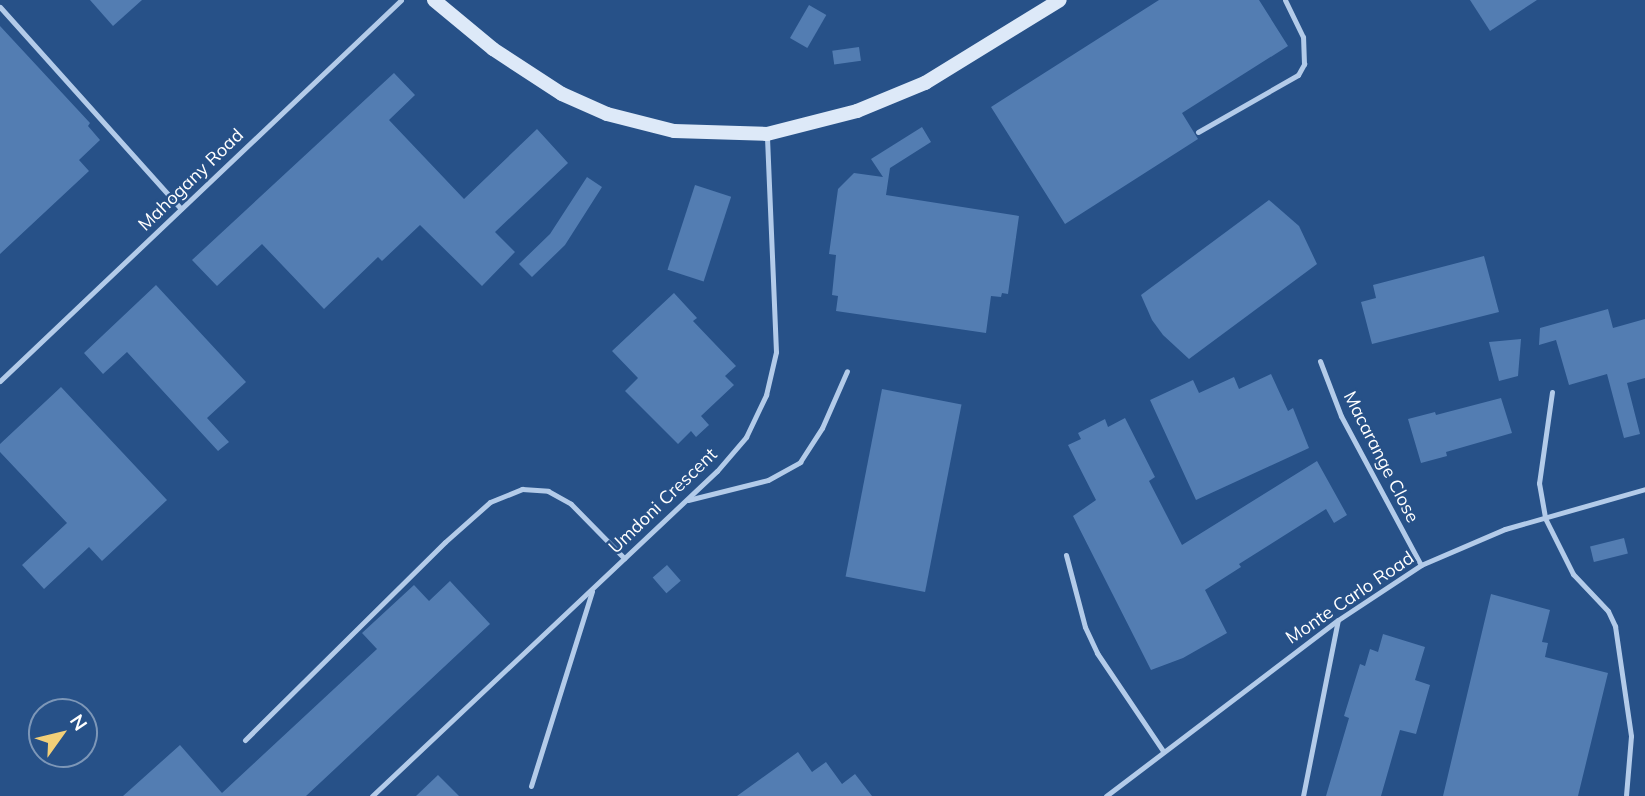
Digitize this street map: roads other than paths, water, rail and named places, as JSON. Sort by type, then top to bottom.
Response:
[{"type":"street","points":[[434,0],[505,57],[562,94],[607,114],[674,131],[767,134],[857,111],[925,83],[1060,0]]},
{"type":"lane","name":"Mahogany Road","points":[[0,381],[401,0]]},
{"type":"lane","points":[[1198,132],[1298,75],[1304,64],[1303,37],[1285,0]]},
{"type":"lane","points":[[0,7],[181,209]]},
{"type":"lane","name":"Umdoni Crescent","points":[[372,796],[685,501],[746,437],[766,395],[776,352],[767,134]]},
{"type":"lane","name":"Macarange Close","points":[[1320,361],[1341,416],[1421,565]]},
{"type":"lane","points":[[685,501],[768,480],[800,462],[822,428],[847,371]]},
{"type":"lane","points":[[1552,392],[1539,483],[1545,518],[1573,574],[1608,611],[1615,626],[1630,736],[1626,794]]},
{"type":"lane","points":[[246,740],[445,542],[490,502],[522,489],[548,491],[571,503],[624,558]]},
{"type":"lane","name":"Monte Carlo Road","points":[[1107,796],[1338,620],[1421,565],[1505,529],[1645,489]]},
{"type":"lane","points":[[1066,555],[1078,606],[1097,653],[1163,751]]},
{"type":"lane","points":[[531,786],[593,588]]},
{"type":"lane","points":[[1303,796],[1338,620]]}]
